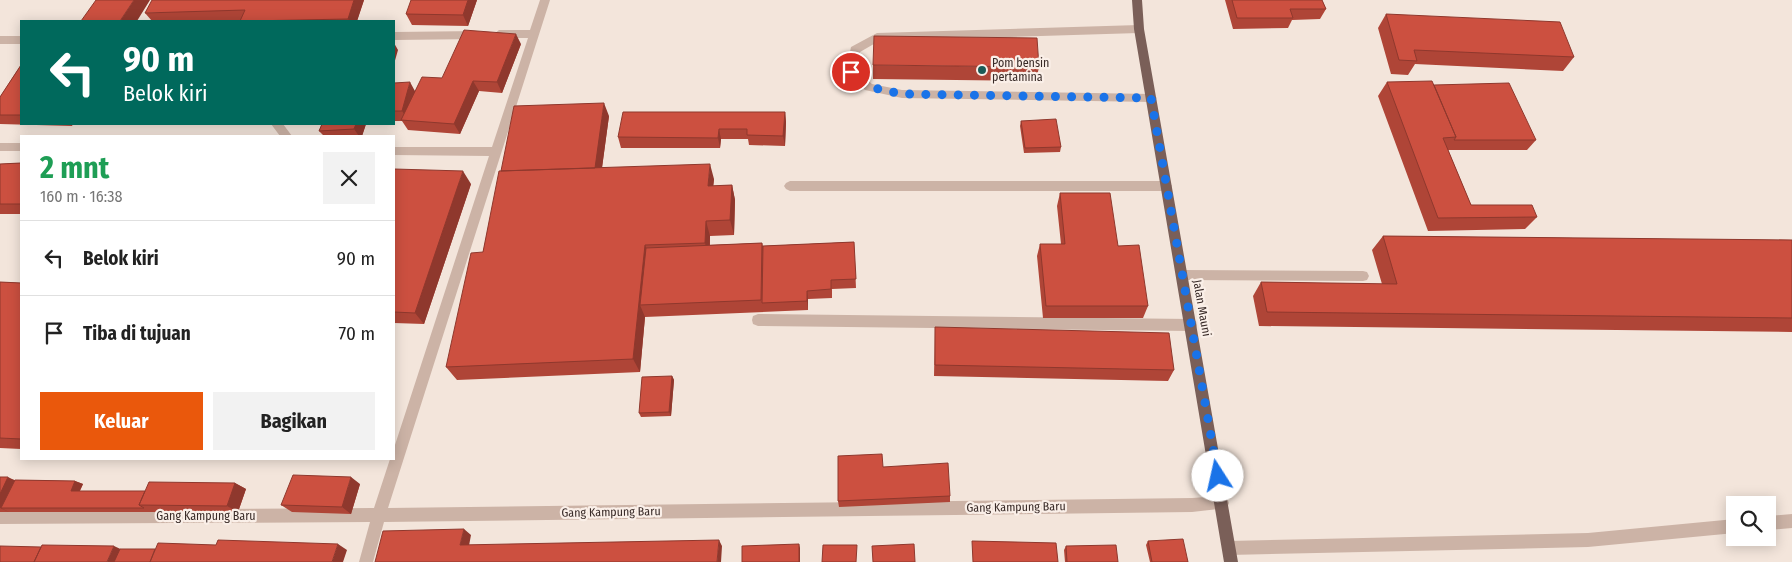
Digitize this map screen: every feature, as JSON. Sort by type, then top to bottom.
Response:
[{"type":"main road","name":"Jalan Mauni","points":[[1137,0],[1139,29],[1230,555]]},
{"type":"street","points":[[366,562],[379,515],[545,0]]},
{"type":"street","points":[[1139,29],[877,37],[855,50],[851,72],[869,87],[902,94],[1151,98]]},
{"type":"street","points":[[395,36],[534,34]]},
{"type":"street","points":[[0,40],[20,40]]},
{"type":"street","points":[[0,147],[20,147]]},
{"type":"street","points":[[395,151],[496,152]]},
{"type":"street","points":[[790,186],[1166,186]]},
{"type":"street","points":[[1183,276],[1363,276]]},
{"type":"street","points":[[758,320],[1191,325]]},
{"type":"street","name":"Gang Kampung Baru","points":[[0,517],[379,515],[1192,505],[1222,503]]},
{"type":"street","points":[[1776,522],[1792,520]]},
{"type":"street","points":[[1230,555],[1588,540],[1726,527]]},
{"type":"building","points":[[96,0],[134,0],[121,20],[82,20]]},
{"type":"building","points":[[152,0],[354,0],[348,19],[240,20],[245,10],[145,13]]},
{"type":"building","points":[[411,0],[468,0],[463,15],[406,14]]},
{"type":"building","points":[[1232,0],[1322,0],[1326,9],[1290,9],[1293,18],[1237,18]]},
{"type":"building","points":[[1386,14],[1560,22],[1574,57],[1414,50],[1417,61],[1399,60]]},
{"type":"building","points":[[464,30],[516,34],[497,82],[473,81],[454,124],[401,120],[422,77],[442,78]]},
{"type":"building","points":[[874,36],[1037,38],[1039,67],[873,65]]},
{"type":"building","points":[[20,67],[20,115],[0,115],[0,97]]},
{"type":"building","points":[[1432,81],[1456,137],[1443,138],[1471,205],[1532,205],[1537,217],[1438,218],[1387,82]]},
{"type":"building","points":[[410,82],[402,111],[395,111],[395,83]]},
{"type":"building","points":[[1509,83],[1536,140],[1454,140],[1456,137],[1434,85]]},
{"type":"building","points":[[604,103],[595,168],[501,171],[514,106]]},
{"type":"building","points":[[623,112],[785,112],[783,136],[747,135],[747,129],[719,129],[718,138],[618,137]]},
{"type":"building","points":[[1056,119],[1061,147],[1025,148],[1021,121]]},
{"type":"building","points":[[322,125],[356,125],[354,129],[319,131]]},
{"type":"building","points":[[20,163],[20,204],[0,204],[0,164]]},
{"type":"building","points":[[710,164],[708,186],[732,185],[730,220],[706,221],[705,243],[645,245],[633,359],[446,367],[471,253],[483,252],[499,171]]},
{"type":"building","points":[[395,169],[463,171],[415,313],[395,312]]},
{"type":"building","points":[[1060,193],[1110,193],[1118,246],[1139,245],[1148,306],[1046,306],[1040,244],[1065,244]]},
{"type":"building","points":[[1383,236],[1792,240],[1792,318],[1267,312],[1261,282],[1397,284]]},
{"type":"building","points":[[854,242],[856,279],[831,280],[831,289],[807,291],[807,301],[762,303],[763,246]]},
{"type":"building","points":[[762,243],[761,300],[640,305],[646,248]]},
{"type":"building","points":[[0,282],[20,283],[20,439],[0,438]]},
{"type":"building","points":[[935,327],[1169,333],[1174,370],[935,365]]},
{"type":"building","points":[[672,376],[669,412],[639,413],[642,377]]},
{"type":"building","points":[[882,454],[883,467],[948,463],[950,496],[838,501],[838,456]]},
{"type":"building","points":[[293,475],[351,477],[342,507],[281,505]]},
{"type":"building","points":[[0,477],[8,477],[0,494]]},
{"type":"building","points":[[15,480],[75,481],[71,491],[145,491],[139,505],[144,508],[1,508]]},
{"type":"building","points":[[149,482],[235,483],[227,506],[139,505]]},
{"type":"building","points":[[464,529],[460,545],[719,540],[717,562],[375,562],[383,531]]},
{"type":"building","points":[[1183,539],[1188,562],[1152,562],[1148,541]]},
{"type":"building","points":[[218,540],[338,544],[332,562],[150,562],[158,543],[216,545]]},
{"type":"building","points":[[972,541],[1056,543],[1058,562],[973,562]]},
{"type":"building","points":[[799,544],[799,562],[742,562],[742,546]]},
{"type":"building","points":[[914,544],[915,562],[873,562],[872,546]]},
{"type":"building","points":[[42,545],[114,546],[107,562],[34,562]]},
{"type":"building","points":[[823,545],[857,545],[856,562],[822,562]]},
{"type":"building","points":[[1116,545],[1118,562],[1067,562],[1066,546]]},
{"type":"building","points":[[0,546],[41,547],[34,562],[0,562]]},
{"type":"building","points":[[120,549],[155,549],[150,562],[114,562]]},
{"type":"place","name":"Pom bensin pertamina","points":[[982,70]]},
{"type":"route","points":[[851,72],[869,87],[902,94],[1151,98],[1218,476]]}]
